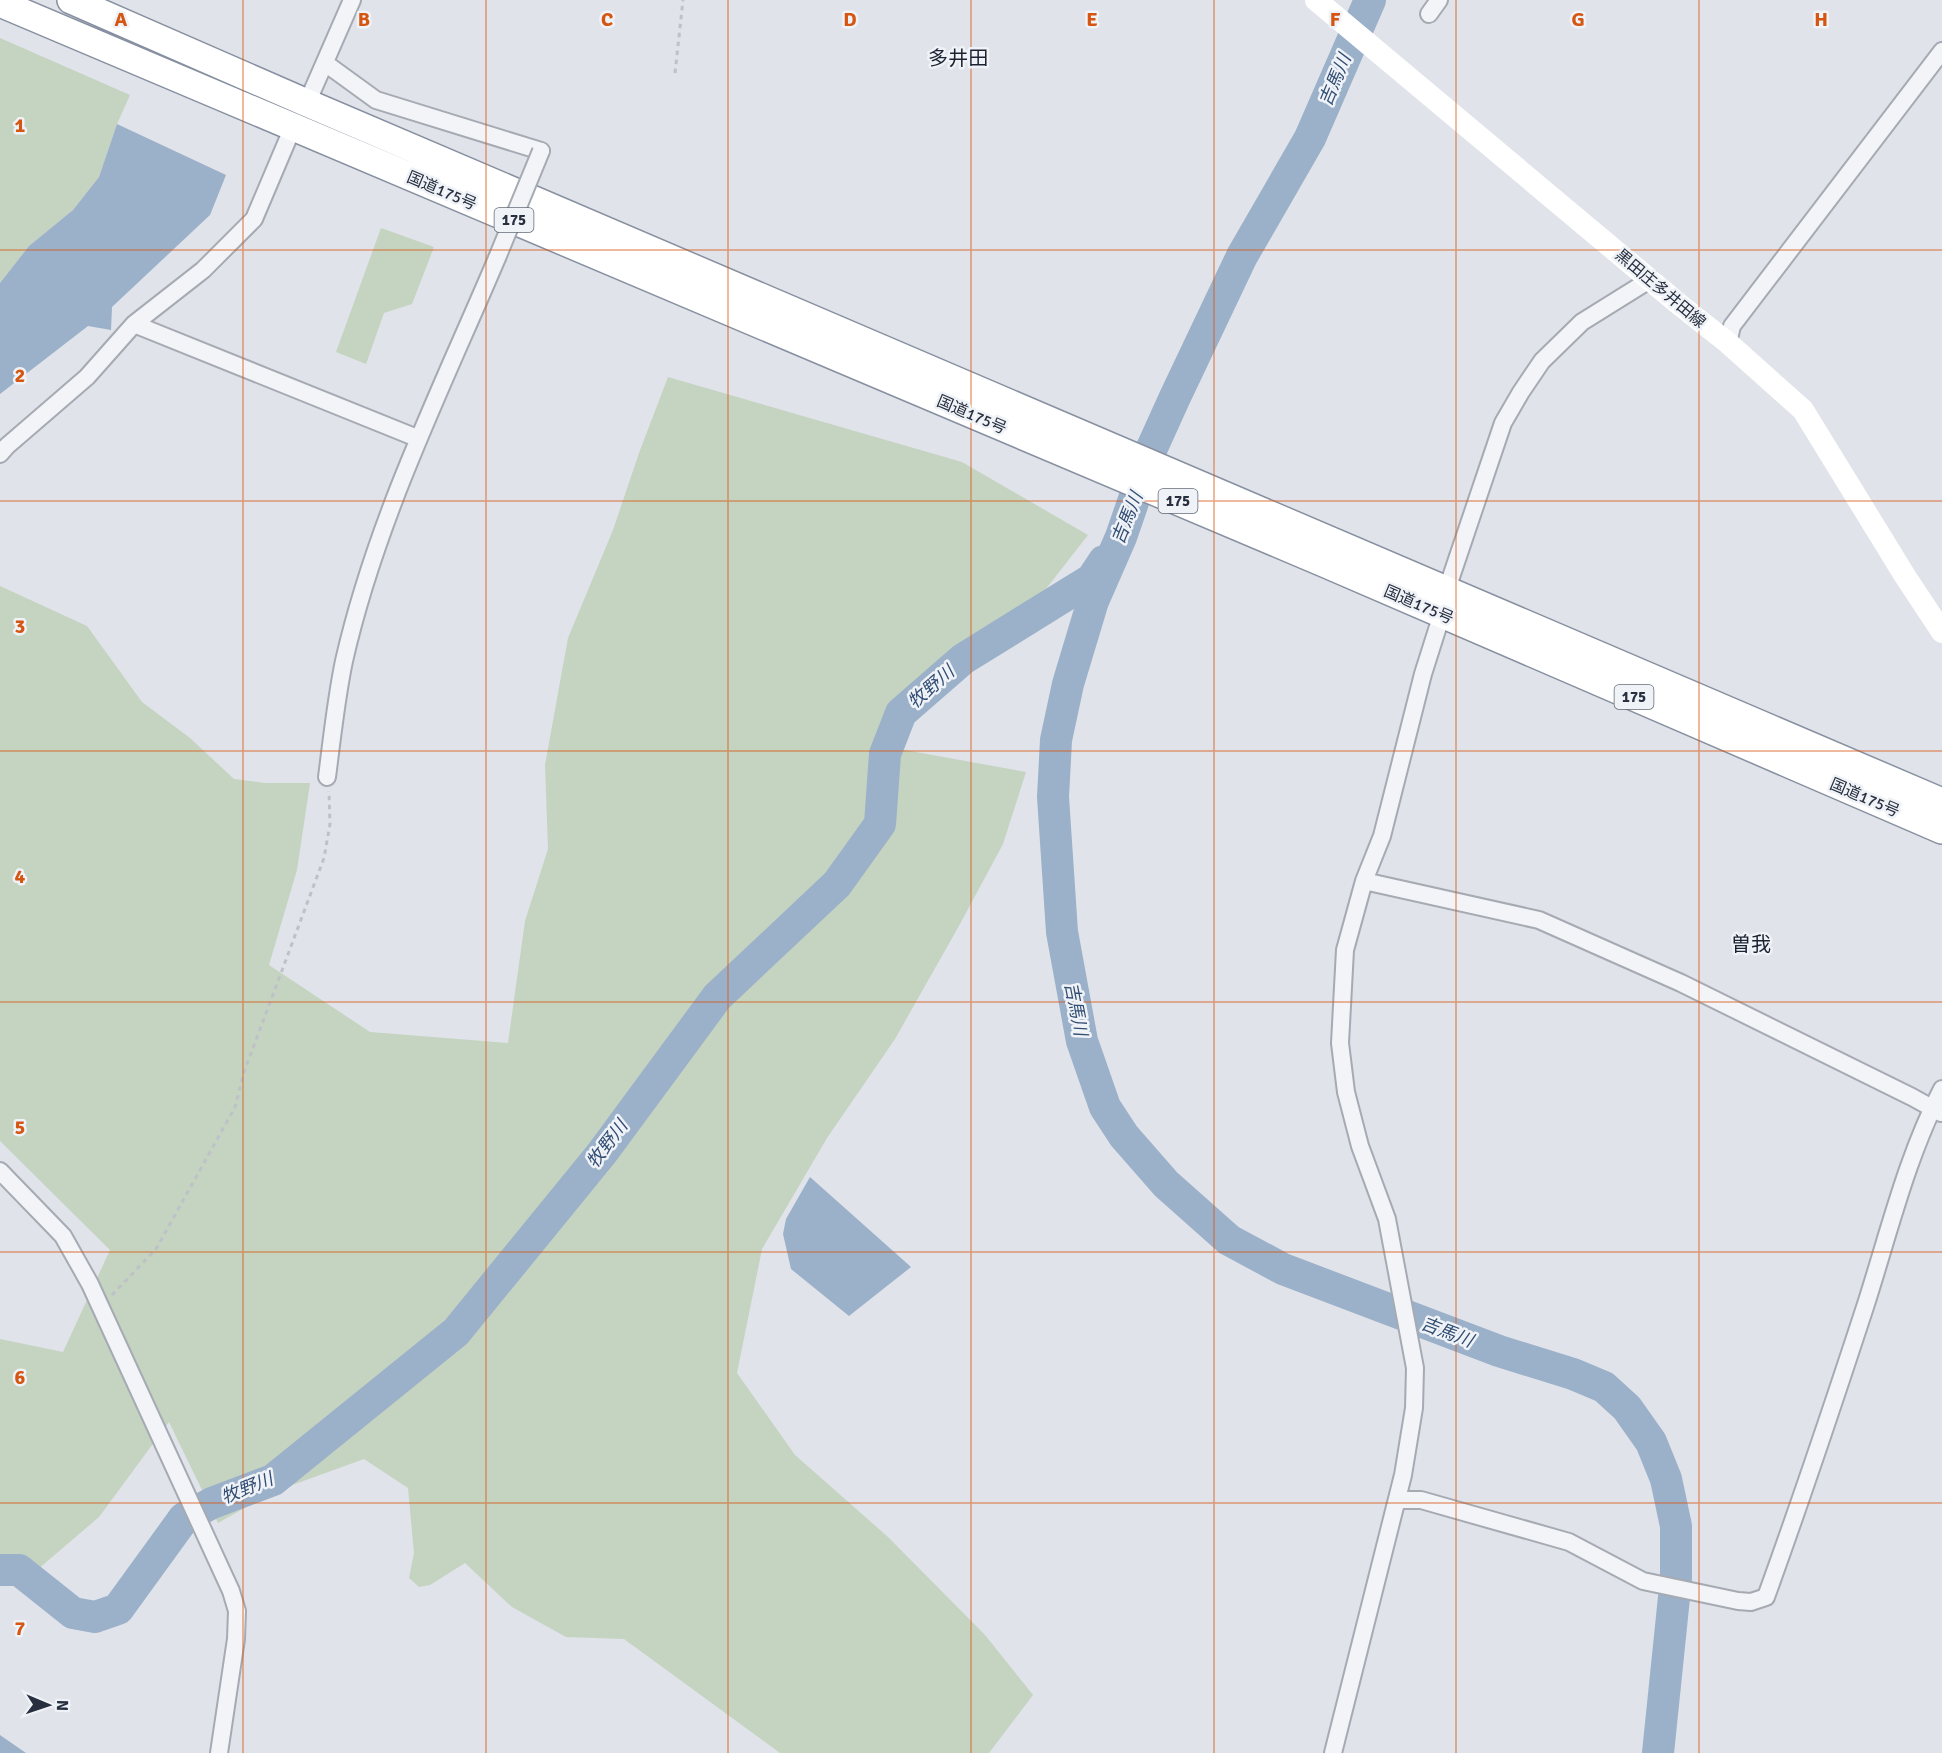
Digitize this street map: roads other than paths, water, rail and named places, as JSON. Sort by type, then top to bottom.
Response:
[{"type":"highway","name":"国道175号","points":[[71,0],[1034,427],[1445,601],[1942,802]]},
{"type":"highway","name":"国道175号","points":[[0,3],[293,127],[1034,427]]},
{"type":"highway","name":"国道175号","points":[[1445,601],[1942,830]]},
{"type":"main road","name":"黒田庄多井田線","points":[[1316,0],[1728,343],[1803,410],[1942,632]]},
{"type":"street","points":[[307,103],[352,0]]},
{"type":"street","points":[[1429,14],[1439,0]]},
{"type":"street","points":[[1728,343],[1732,326],[1942,51]]},
{"type":"street","points":[[326,63],[376,100],[541,151],[457,352],[417,438],[374,555],[344,661],[327,777]]},
{"type":"street","points":[[0,454],[87,377],[134,324],[203,270],[254,219],[293,127]]},
{"type":"street","points":[[1333,1753],[1397,1500],[1414,1408],[1415,1368],[1387,1219],[1359,1146],[1346,1092],[1340,1043],[1345,950],[1364,880],[1382,836],[1423,674],[1503,423],[1542,361],[1582,322],[1651,279]]},
{"type":"street","points":[[134,324],[417,438]]},
{"type":"street","points":[[1364,880],[1539,920],[1681,983],[1902,1091],[1937,1111]]},
{"type":"street","points":[[1397,1500],[1421,1500],[1569,1542],[1643,1581],[1738,1601],[1751,1602],[1766,1597],[1822,1439],[1908,1172],[1937,1111],[1942,1089]]},
{"type":"street","points":[[0,1171],[63,1236],[101,1307],[231,1591],[237,1611],[236,1639],[219,1753]]},
{"type":"water","points":[[117,124],[226,175],[210,215],[112,307],[111,330],[88,326],[0,394],[0,283],[29,246],[73,210],[99,177]]},
{"type":"water","points":[[810,1177],[911,1267],[849,1316],[791,1269],[783,1234],[786,1219]]},
{"type":"water","points":[[0,1735],[26,1753],[0,1753]]},
{"type":"waterway","name":"吉馬川","points":[[1370,0],[1310,138],[1242,256],[1175,397],[1151,450],[1121,537],[1093,601],[1068,684],[1056,740],[1053,797],[1062,932],[1082,1041],[1105,1107],[1124,1136],[1166,1184],[1229,1240],[1283,1269],[1499,1351],[1573,1374],[1604,1387],[1627,1408],[1651,1442],[1666,1479],[1676,1526],[1676,1578],[1658,1753]]},
{"type":"waterway","name":"牧野川","points":[[0,1570],[19,1570],[73,1613],[95,1617],[118,1609],[184,1518],[212,1503],[273,1480],[456,1332],[602,1153],[717,997],[837,884],[880,824],[885,754],[901,713],[963,659],[1092,579],[1104,561]]},
{"type":"district","name":"多井田","points":[[958,58]]},
{"type":"district","name":"曽我","points":[[1751,944]]}]
